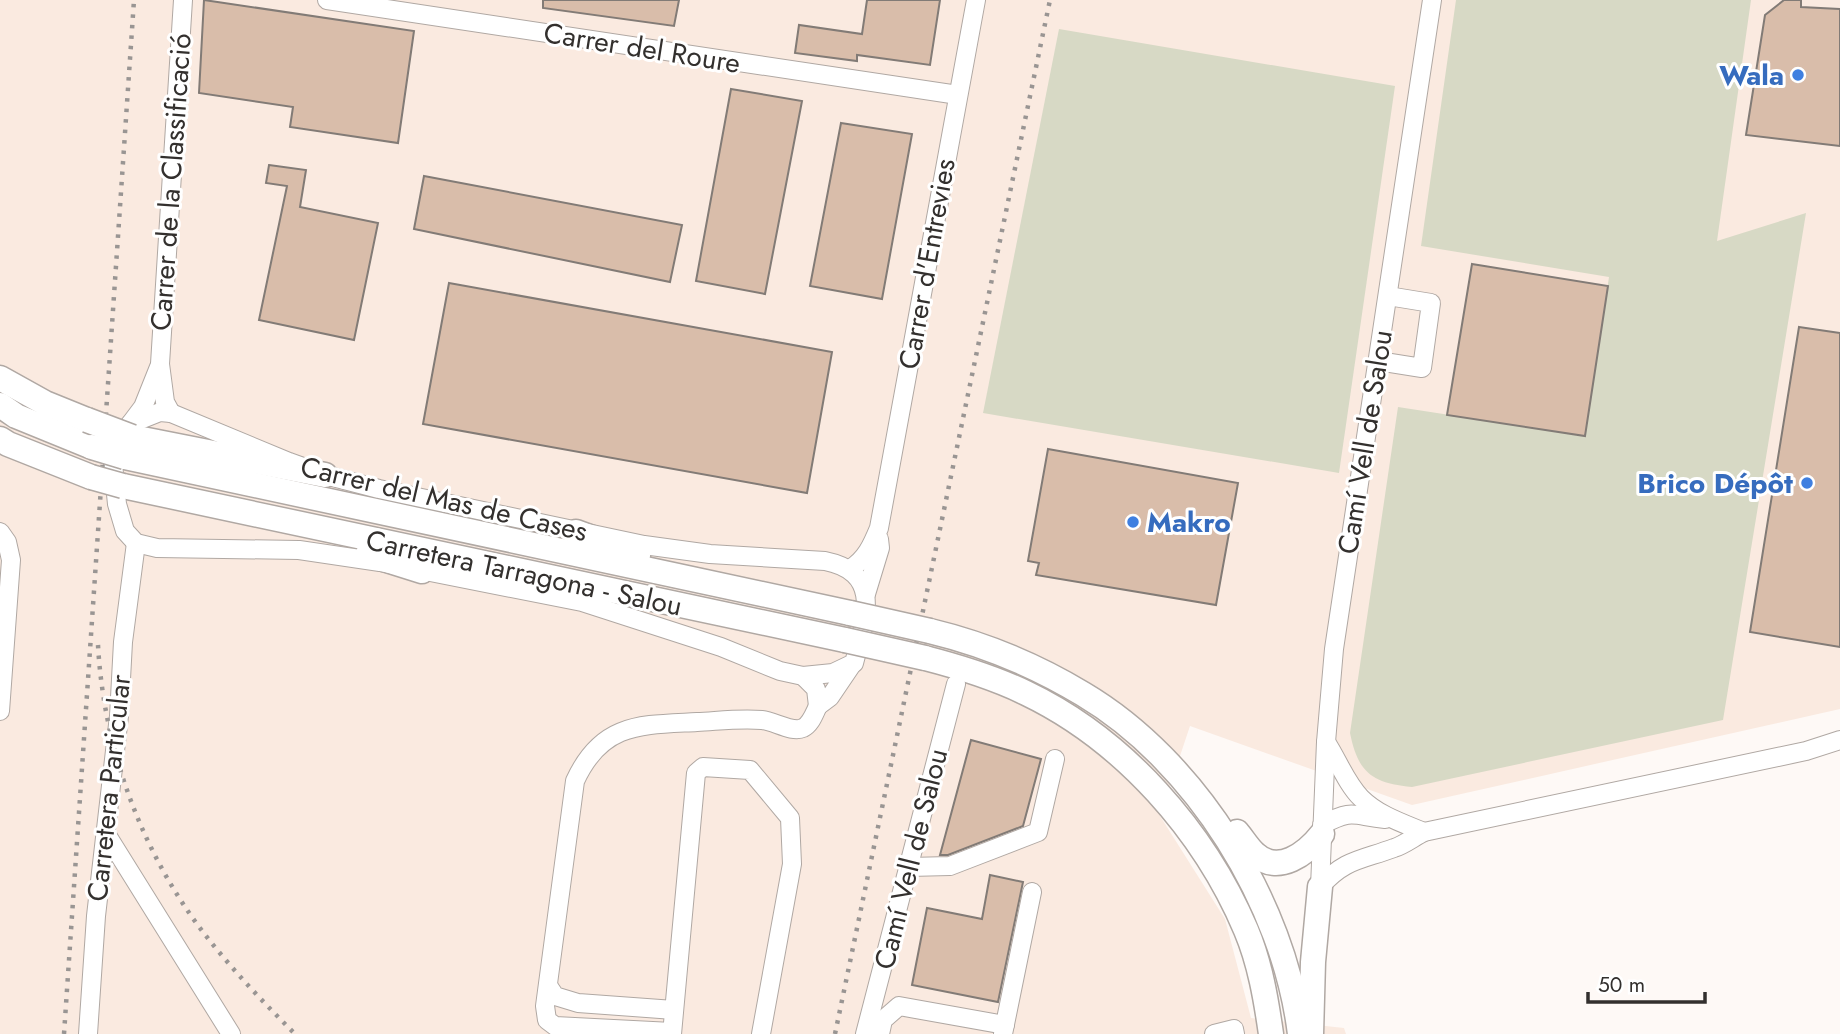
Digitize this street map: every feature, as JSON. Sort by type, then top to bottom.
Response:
[{"type":"highway","points":[[0,378],[45,403],[129,440],[325,475]]},
{"type":"highway","points":[[0,405],[16,416],[92,447],[129,440]]},
{"type":"highway","name":"Carretera Tarragona - Salou","points":[[0,439],[91,477],[123,486],[709,613],[849,652],[925,658],[953,674]]},
{"type":"highway","name":"Carretera Tarragona - Salou","points":[[129,440],[741,590],[858,603],[930,631],[998,651],[1085,695],[1148,743],[1185,780]]},
{"type":"highway","points":[[279,520],[351,548],[422,571]]},
{"type":"highway","points":[[576,532],[741,590]]},
{"type":"highway","points":[[582,602],[632,609],[709,613]]},
{"type":"highway","points":[[953,674],[993,678],[1062,713],[1145,779],[1164,799],[1225,888],[1246,930],[1260,976],[1271,1034]]},
{"type":"highway","points":[[1185,780],[1217,803],[1255,855],[1261,859],[1279,862],[1298,857],[1312,846],[1322,833]]},
{"type":"highway","points":[[1185,780],[1239,858],[1261,899],[1285,963],[1300,1034]]},
{"type":"highway","points":[[1311,1034],[1313,962],[1321,887]]},
{"type":"street","name":"Carrer de la Classificació","points":[[171,413],[164,402],[160,364],[183,0]]},
{"type":"street","name":"Carrer del Roure","points":[[327,0],[958,95]]},
{"type":"street","name":"Carrer d'Entrevies","points":[[850,569],[860,562],[870,549],[879,528],[975,0]]},
{"type":"street","name":"Camí Vell de Salou","points":[[1321,887],[1326,742],[1336,636],[1432,0]]},
{"type":"street","points":[[1378,361],[1422,368],[1431,303],[1388,296]]},
{"type":"street","name":"Carrer de la Classificació","points":[[129,440],[160,364]]},
{"type":"street","points":[[171,413],[160,412],[129,440],[120,438],[113,464],[117,504],[125,531],[136,543],[157,548],[299,550],[582,602],[721,646],[780,671],[803,676],[834,673],[863,629],[858,603],[859,576],[850,569]]},
{"type":"street","name":"Carrer del Mas de Cases","points":[[171,413],[325,475],[379,489],[576,532],[709,554],[825,561],[850,569]]},
{"type":"street","name":"Carrer d'Entrevies","points":[[858,603],[880,548],[879,528]]},
{"type":"street","points":[[0,532],[7,542],[11,560],[4,592],[0,711]]},
{"type":"street","name":"Carretera Particular","points":[[88,1034],[96,916],[136,543]]},
{"type":"street","points":[[761,1034],[792,864],[790,818],[750,770],[704,767],[696,773],[672,1033],[555,1026],[547,1020],[545,1006],[575,780],[583,764],[596,749],[615,734],[639,725],[747,719],[765,720],[791,729],[800,729],[808,724],[818,706],[830,697],[849,652]]},
{"type":"street","name":"Camí Vell de Salou","points":[[865,1034],[909,867],[953,674]]},
{"type":"street","points":[[803,676],[816,689],[818,706]]},
{"type":"street","points":[[1326,742],[1361,798],[1395,821]]},
{"type":"street","points":[[1321,887],[1333,872],[1347,863],[1395,848],[1424,832],[1836,743]]},
{"type":"street","points":[[909,867],[950,866],[1038,832],[1055,759]]},
{"type":"street","points":[[1368,855],[1343,852],[1331,847],[1322,833],[1342,814],[1355,813],[1395,821],[1424,832]]},
{"type":"street","points":[[106,832],[231,1034]]},
{"type":"street","points":[[880,1034],[883,1020],[899,1006],[1004,1030],[1031,892]]},
{"type":"street","points":[[549,987],[555,996],[578,1003],[674,1010]]},
{"type":"street","points":[[1214,1034],[1234,1029],[1235,1034]]},
{"type":"shaded area","points":[[0,0],[1840,0],[1840,709],[1412,805],[1190,726],[1160,816],[1225,919],[1251,1018],[1344,1028],[1346,1034],[0,1034]]},
{"type":"green space","points":[[1456,0],[1751,0],[1717,241],[1806,213],[1723,720],[1412,787],[1386,782],[1369,773],[1357,757],[1350,733],[1398,407],[1585,436],[1609,277],[1421,246]]},
{"type":"green space","points":[[1059,29],[1395,86],[1339,473],[983,413]]},
{"type":"building","points":[[204,0],[414,31],[398,143],[290,127],[293,107],[199,93]]},
{"type":"building","points":[[543,0],[679,0],[674,26],[543,8]]},
{"type":"building","points":[[867,0],[940,0],[930,65],[857,55],[857,61],[795,53],[799,25],[862,34]]},
{"type":"building","name":"Wala","points":[[1784,0],[1801,0],[1801,7],[1840,9],[1840,146],[1746,135],[1765,15]]},
{"type":"building","points":[[731,89],[802,101],[765,294],[696,281]]},
{"type":"building","points":[[841,123],[912,134],[882,299],[810,286]]},
{"type":"building","points":[[269,165],[306,170],[300,207],[378,223],[354,340],[259,320],[287,186],[266,183]]},
{"type":"building","points":[[424,176],[682,225],[670,282],[414,229]]},
{"type":"building","points":[[1472,264],[1608,286],[1585,436],[1447,415]]},
{"type":"building","points":[[449,283],[832,352],[807,493],[423,424]]},
{"type":"building","name":"Brico Dépôt","points":[[1799,327],[1840,333],[1840,647],[1750,632]]},
{"type":"building","name":"Makro","points":[[1048,449],[1238,483],[1216,605],[1036,575],[1039,563],[1028,561]]},
{"type":"building","points":[[971,740],[1041,759],[1023,826],[948,855],[940,855]]},
{"type":"building","points":[[990,875],[1023,882],[998,1002],[912,985],[927,908],[982,919]]},
{"type":"railway","points":[[64,1034],[134,0]]},
{"type":"railway","points":[[835,1034],[1050,0]]},
{"type":"railway","points":[[98,645],[109,728],[120,769],[151,847],[193,919],[237,973],[295,1034]]},
{"type":"place","name":"Wala","points":[[1798,75]]},
{"type":"place","name":"Brico Dépôt","points":[[1807,483]]},
{"type":"place","name":"Makro","points":[[1133,522]]}]
